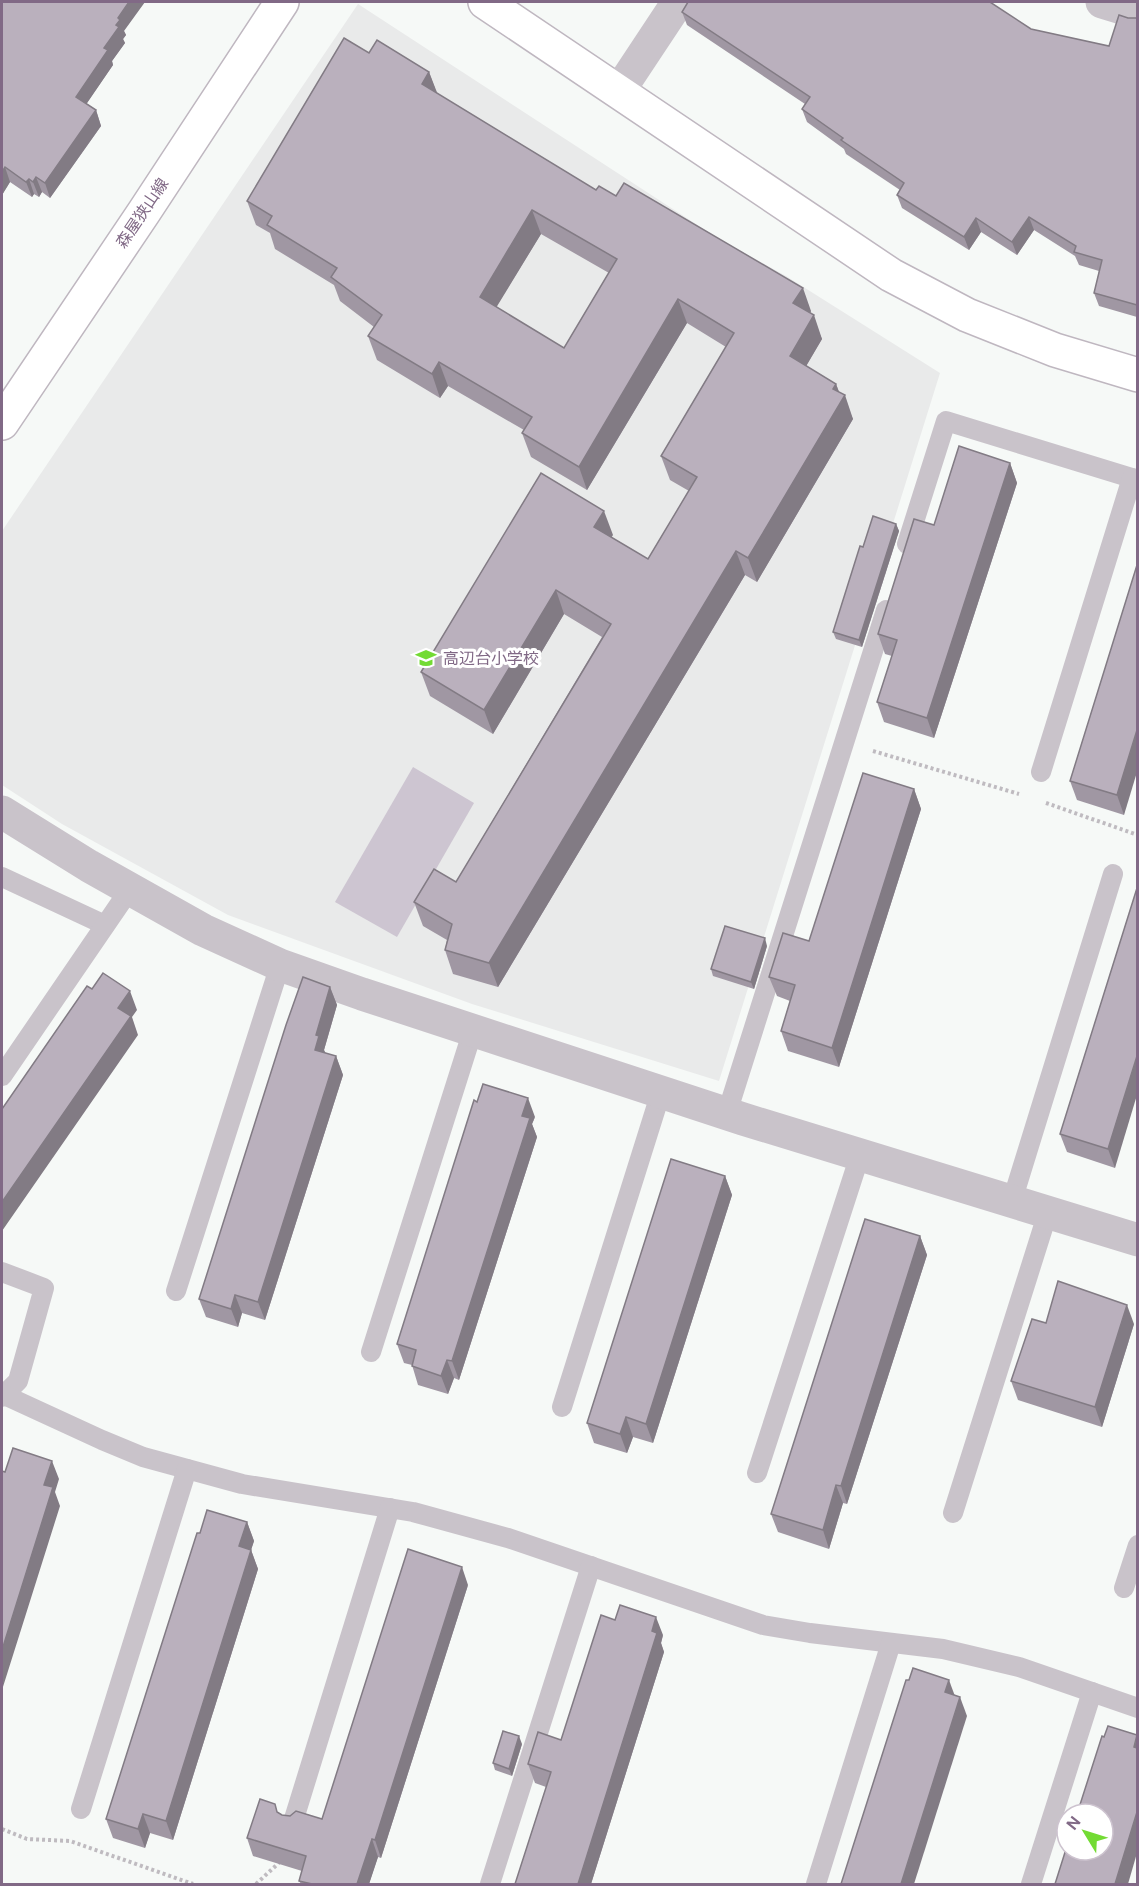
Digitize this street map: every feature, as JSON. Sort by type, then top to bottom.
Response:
[{"type":"street","name":"森屋狭山線","points":[[2,423],[282,2]]},
{"type":"street","points":[[485,2],[891,275],[967,315],[1055,350],[1137,375]]},
{"type":"street","points":[[619,92],[678,2]]},
{"type":"street","points":[[1102,2],[1137,13]]},
{"type":"street","points":[[2,812],[88,866],[203,930],[280,965],[661,1092],[1137,1240]]},
{"type":"lane","points":[[900,565],[946,421],[1135,479],[1041,772]]},
{"type":"lane","points":[[727,1113],[893,587]]},
{"type":"lane","points":[[1012,1201],[1113,874]]},
{"type":"lane","points":[[2,877],[105,925]]},
{"type":"lane","points":[[2,1076],[130,889]]},
{"type":"lane","points":[[176,1291],[280,965]]},
{"type":"lane","points":[[371,1352],[473,1030]]},
{"type":"lane","points":[[562,1407],[661,1092]]},
{"type":"lane","points":[[757,1473],[860,1155]]},
{"type":"lane","points":[[952,1513],[1048,1212]]},
{"type":"lane","points":[[2,1272],[44,1288],[18,1381],[2,1395],[142,1457],[242,1484],[413,1512],[508,1538],[763,1625],[943,1649],[1019,1667],[1137,1708]]},
{"type":"lane","points":[[81,1809],[187,1469]]},
{"type":"lane","points":[[293,1822],[390,1508]]},
{"type":"lane","points":[[1124,1588],[1137,1545]]},
{"type":"lane","points":[[490,1884],[591,1566]]},
{"type":"lane","points":[[816,1884],[891,1643]]},
{"type":"lane","points":[[1031,1884],[1092,1692]]},
{"type":"path","points":[[844,743],[1026,796]]},
{"type":"path","points":[[1037,800],[1137,835]]},
{"type":"path","points":[[2,1829],[27,1839],[70,1841],[193,1884]]},
{"type":"path","points":[[256,1884],[284,1859]]},
{"type":"shaded area","name":"高辺台小学校","points":[[358,4],[719,239],[786,276],[940,373],[719,1081],[472,1004],[228,915],[62,824],[2,785],[2,531]]},
{"type":"shaded area","points":[[413,767],[474,803],[397,937],[335,902]]},
{"type":"building","points":[[2,2],[129,2],[118,18],[120,20],[116,25],[119,27],[104,48],[108,50],[76,97],[96,110],[45,183],[36,177],[33,182],[29,179],[26,182],[5,167],[2,172]]},
{"type":"building","points":[[688,2],[990,2],[1031,29],[1109,46],[1119,15],[1137,18],[1137,305],[1094,293],[1102,260],[1074,252],[1076,246],[1029,217],[1012,242],[976,218],[964,237],[897,195],[904,183],[841,140],[843,138],[802,109],[810,97],[682,12]]},
{"type":"building","points":[[344,38],[369,53],[377,40],[429,72],[422,84],[596,190],[599,186],[616,196],[624,183],[803,288],[793,303],[814,315],[790,356],[836,384],[833,389],[845,395],[748,558],[736,551],[489,963],[445,950],[452,924],[414,902],[434,869],[456,882],[611,624],[556,590],[484,710],[421,672],[541,473],[604,511],[594,527],[648,559],[697,477],[661,456],[734,333],[678,299],[579,467],[522,433],[532,417],[439,362],[432,374],[368,336],[382,315],[331,277],[337,268],[267,225],[272,216],[247,201]],"holes":[[[532,210],[617,259],[564,348],[480,297]]]},
{"type":"building","points":[[959,446],[1010,463],[927,718],[877,702],[897,640],[878,634],[914,519],[934,525]]},
{"type":"building","points":[[873,516],[896,524],[859,640],[833,632],[860,546],[863,547]]},
{"type":"building","points":[[1137,565],[1137,730],[1117,795],[1070,781]]},
{"type":"building","points":[[863,773],[914,789],[832,1048],[781,1031],[795,985],[769,977],[783,933],[809,941]]},
{"type":"building","points":[[1137,888],[1137,1056],[1108,1149],[1060,1134]]},
{"type":"building","points":[[725,926],[765,938],[751,982],[711,969]]},
{"type":"building","points":[[103,973],[130,991],[118,1008],[131,1016],[2,1202],[2,1109],[87,986],[92,989]]},
{"type":"building","points":[[303,977],[330,987],[316,1035],[319,1036],[315,1050],[336,1056],[258,1302],[235,1295],[231,1309],[199,1299]]},
{"type":"building","points":[[483,1084],[528,1098],[522,1116],[530,1118],[452,1361],[447,1360],[441,1376],[412,1366],[416,1350],[397,1344],[474,1100],[477,1102]]},
{"type":"building","points":[[671,1159],[725,1176],[646,1424],[626,1417],[620,1434],[587,1423]]},
{"type":"building","points":[[865,1219],[920,1236],[841,1486],[836,1485],[823,1530],[771,1514]]},
{"type":"building","points":[[1058,1281],[1127,1305],[1095,1407],[1011,1381],[1032,1319],[1046,1323]]},
{"type":"building","points":[[13,1448],[52,1461],[44,1485],[53,1487],[2,1650],[2,1471],[5,1472]]},
{"type":"building","points":[[207,1510],[247,1522],[239,1546],[251,1550],[166,1821],[143,1814],[138,1829],[106,1819],[197,1533],[200,1533]]},
{"type":"building","points":[[408,1549],[462,1567],[375,1840],[372,1839],[357,1884],[312,1884],[299,1881],[306,1856],[247,1838],[260,1799],[275,1804],[277,1812],[282,1815],[290,1816],[296,1811],[322,1819]]},
{"type":"building","points":[[620,1605],[656,1617],[652,1631],[657,1633],[578,1884],[515,1884],[551,1772],[528,1764],[538,1732],[561,1740],[601,1615],[615,1620]]},
{"type":"building","points":[[913,1668],[949,1680],[945,1692],[960,1697],[901,1884],[841,1884],[906,1680],[909,1680]]},
{"type":"building","points":[[1108,1726],[1137,1735],[1134,1747],[1137,1748],[1137,1812],[1115,1884],[1055,1884],[1062,1862],[1115,1862],[1115,1802],[1081,1802],[1102,1736],[1104,1737]]},
{"type":"building","points":[[503,1731],[519,1736],[509,1769],[493,1763]]},
{"type":"place","name":"高辺台小学校","points":[[426,658]]}]
